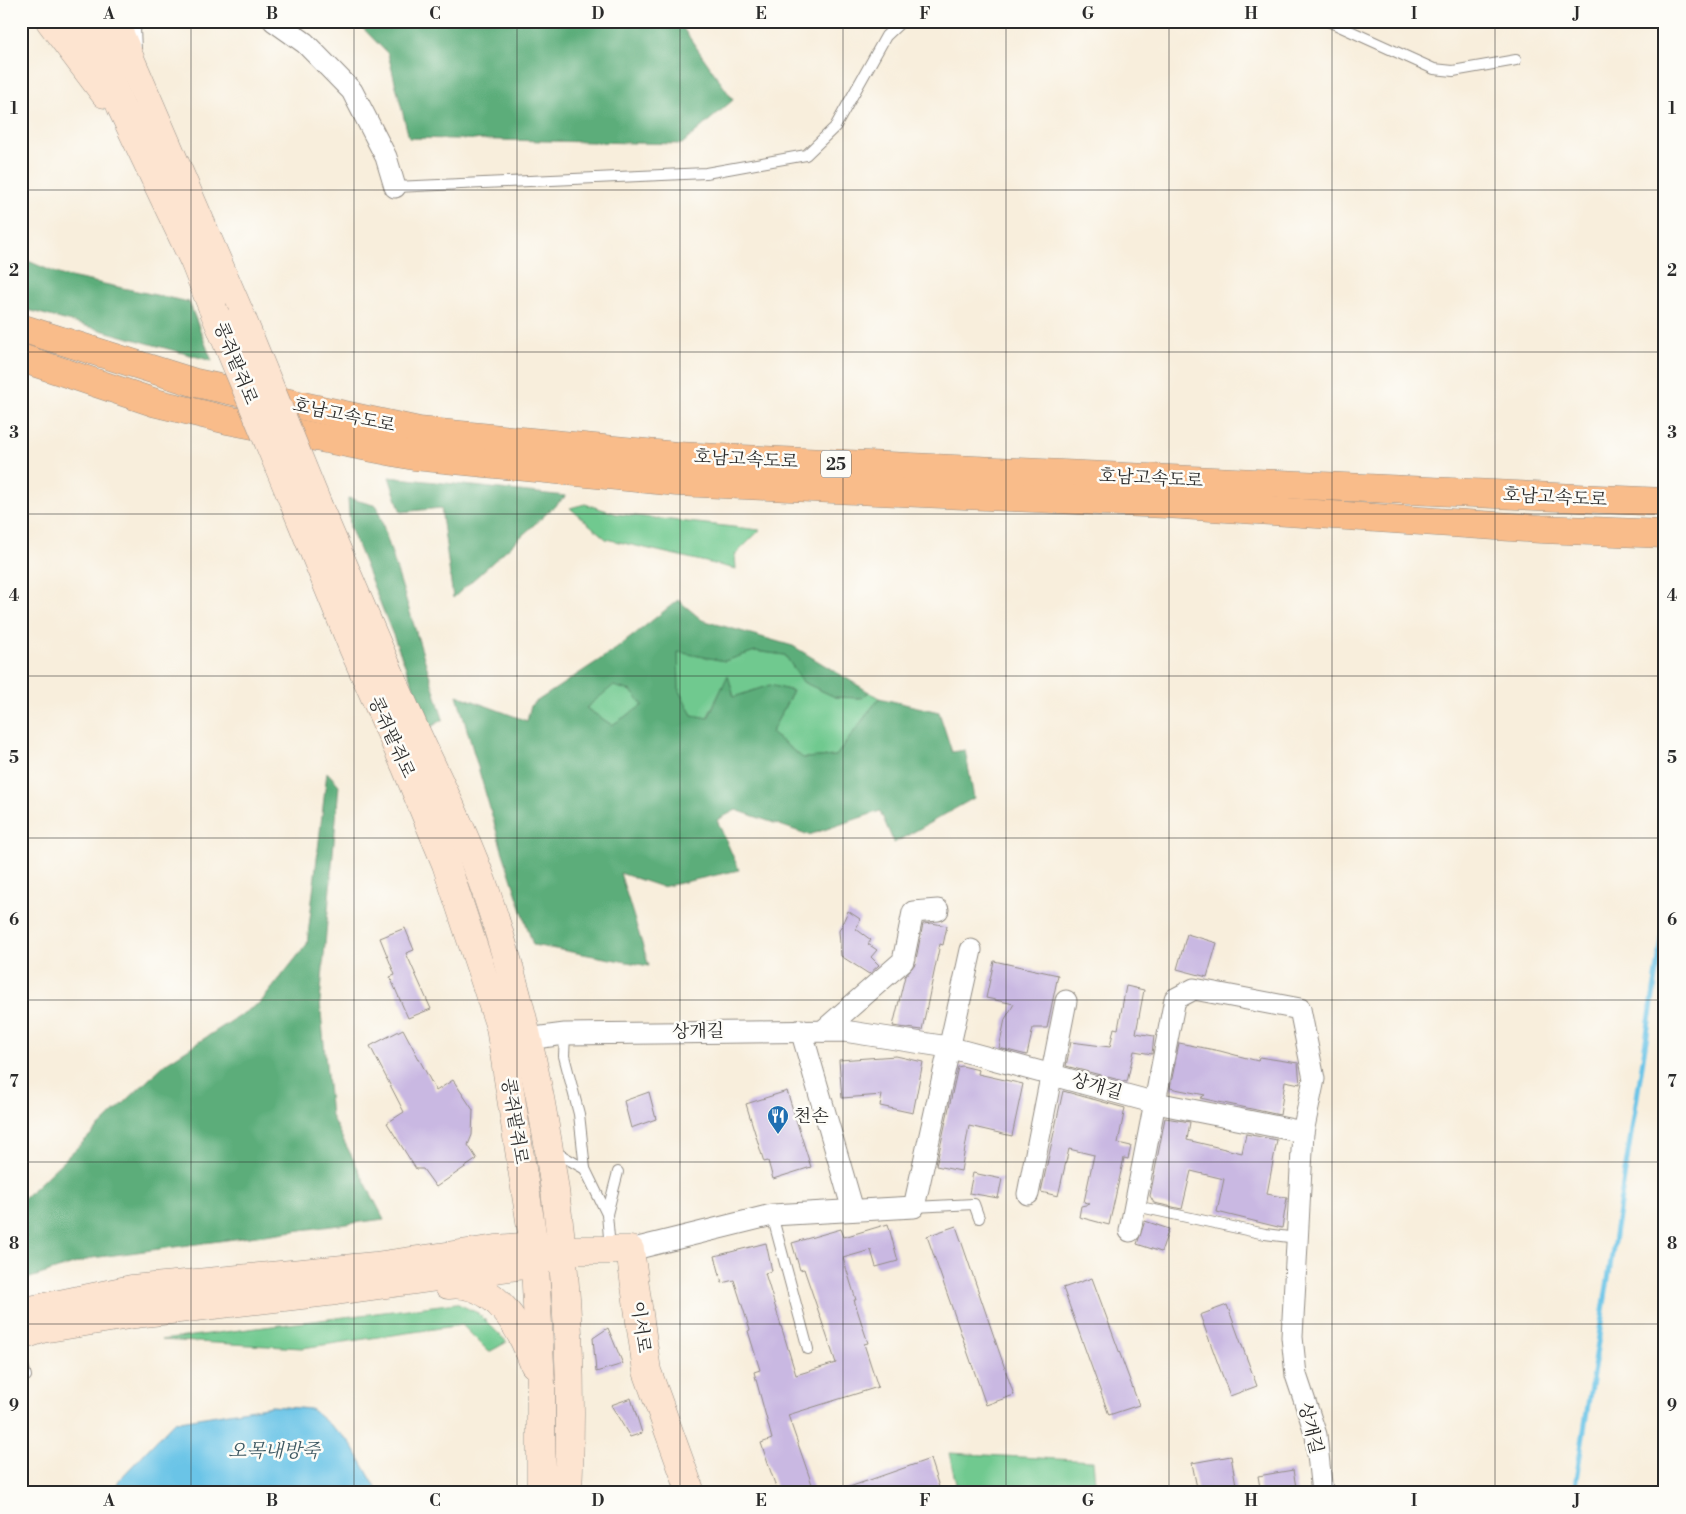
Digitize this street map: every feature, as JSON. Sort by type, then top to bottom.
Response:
[{"type":"highway","name":"호남고속도로","points":[[21,328],[196,384],[419,431],[677,456],[1665,502]]},
{"type":"highway","name":"호남고속도로","points":[[21,358],[156,403],[227,420],[414,456],[677,482],[1166,504],[1540,529],[1665,534]]},
{"type":"main road","points":[[50,21],[105,94],[121,108]]},
{"type":"main road","name":"콩쥐팥쥐로","points":[[85,21],[121,108],[194,261],[214,309],[307,508],[447,794],[485,891],[527,1039],[548,1148],[562,1250],[570,1377],[568,1493]]},
{"type":"main road","name":"콩쥐팥쥐로","points":[[114,21],[241,316],[353,648],[446,864],[500,1027],[535,1256],[541,1384],[541,1493]]},
{"type":"main road","points":[[483,1252],[486,1242],[510,1230],[517,1209],[495,1082],[506,1065]]},
{"type":"main road","points":[[21,1312],[132,1289],[175,1297],[336,1291],[447,1274],[562,1250],[620,1250]]},
{"type":"main road","name":"이서로","points":[[620,1250],[647,1371],[691,1493]]},
{"type":"main road","points":[[21,1336],[175,1297],[375,1266],[483,1252],[535,1256]]},
{"type":"main road","points":[[447,1274],[448,1285],[459,1284],[489,1294],[516,1322],[527,1344],[541,1384]]},
{"type":"street","points":[[274,21],[305,43],[352,91],[386,157],[395,187]]},
{"type":"street","points":[[823,1031],[903,961],[913,912],[938,910]]},
{"type":"street","points":[[620,1250],[772,1215],[914,1207],[971,950]]},
{"type":"street","points":[[1130,1231],[1175,999],[1194,989],[1300,1009],[1314,1079],[1303,1132]]},
{"type":"street","points":[[1028,1194],[1066,1001]]},
{"type":"street","points":[[801,1030],[853,1210]]},
{"type":"street","name":"상개길","points":[[527,1039],[565,1034],[844,1031],[948,1047],[1156,1102],[1303,1132],[1292,1337],[1296,1375],[1316,1435],[1322,1493]]},
{"type":"lane","points":[[137,74],[135,28],[141,21]]},
{"type":"lane","points":[[395,187],[706,173],[806,155],[835,127],[886,36],[902,21]]},
{"type":"lane","points":[[1328,21],[1434,69],[1453,71],[1516,60]]},
{"type":"lane","points":[[565,1034],[564,1056],[579,1114],[584,1168],[607,1214],[620,1250]]},
{"type":"lane","points":[[548,1148],[584,1168]]},
{"type":"lane","points":[[607,1214],[618,1172]]},
{"type":"lane","points":[[914,1207],[974,1204],[979,1218]]},
{"type":"lane","points":[[1136,1206],[1265,1234],[1297,1238]]},
{"type":"lane","points":[[772,1215],[808,1349]]},
{"type":"lane","points":[[21,1358],[26,1376]]},
{"type":"green space","points":[[356,21],[678,21],[733,100],[682,144],[409,138],[388,54]]},
{"type":"green space","points":[[21,258],[61,275],[189,302],[212,361],[21,308]]},
{"type":"green space","points":[[389,477],[566,496],[453,598],[441,508],[401,512]]},
{"type":"green space","points":[[348,498],[377,506],[443,719],[430,728],[350,527]]},
{"type":"green space","points":[[585,504],[617,514],[760,530],[735,555],[736,569],[606,539],[570,508]]},
{"type":"green space","points":[[678,600],[702,620],[793,646],[869,692],[861,698],[835,697],[803,682],[785,655],[755,651],[725,661],[678,652],[679,691],[692,715],[708,718],[728,675],[734,697],[770,685],[793,691],[771,733],[803,758],[836,756],[879,698],[939,712],[952,752],[965,750],[974,798],[894,843],[880,811],[809,835],[736,810],[717,820],[739,870],[662,887],[620,873],[649,966],[533,945],[502,850],[457,695],[527,721],[531,705],[616,649]],"holes":[[[613,686],[631,691],[643,705],[612,725],[586,708]]]},
{"type":"green space","points":[[755,651],[785,655],[803,682],[835,697],[861,698],[869,692],[879,698],[836,756],[803,758],[771,733],[793,691],[770,685],[734,697],[728,676],[707,718],[692,715],[679,691],[678,652],[725,661]]},
{"type":"green space","points":[[613,685],[631,691],[644,705],[612,725],[586,708]]},
{"type":"green space","points":[[327,772],[339,785],[320,1002],[331,1116],[384,1219],[92,1258],[21,1281],[21,1201],[166,1063],[261,1002],[307,944]]},
{"type":"green space","points":[[456,1303],[478,1313],[507,1342],[489,1352],[462,1325],[302,1348],[161,1340]]},
{"type":"green space","points":[[949,1453],[1093,1461],[1096,1493],[958,1493]]},
{"type":"water","name":"오목내방죽","points":[[272,1406],[311,1409],[350,1442],[379,1493],[113,1493],[119,1480],[174,1422]]},
{"type":"building","points":[[848,911],[860,919],[856,929],[871,940],[868,944],[877,950],[871,957],[879,965],[869,974],[841,956],[839,931]]},
{"type":"building","points":[[932,923],[947,926],[943,945],[940,944],[922,1030],[893,1026],[905,976],[915,964],[923,924]]},
{"type":"building","points":[[405,928],[414,950],[406,953],[431,1009],[408,1018],[390,977],[395,975],[380,938]]},
{"type":"building","points":[[1187,934],[1217,943],[1207,977],[1177,969]]},
{"type":"building","points":[[994,961],[1058,975],[1047,1028],[1033,1028],[1027,1055],[999,1048],[1005,1019],[1014,1004],[986,998]]},
{"type":"building","points":[[1126,986],[1144,990],[1136,1033],[1154,1036],[1152,1054],[1134,1051],[1127,1082],[1066,1066],[1071,1042],[1110,1047],[1114,1028],[1118,1029]]},
{"type":"building","points":[[403,1029],[436,1091],[453,1080],[473,1110],[472,1135],[468,1145],[477,1159],[436,1187],[423,1169],[416,1169],[387,1123],[404,1112],[370,1046]]},
{"type":"building","points":[[1179,1043],[1258,1061],[1259,1057],[1298,1063],[1300,1084],[1285,1081],[1280,1115],[1200,1098],[1205,1095],[1170,1088]]},
{"type":"building","points":[[896,1056],[923,1062],[913,1113],[880,1106],[882,1095],[842,1098],[839,1060]]},
{"type":"building","points":[[962,1066],[979,1070],[978,1074],[1023,1084],[1012,1136],[969,1126],[961,1171],[936,1166],[958,1067]]},
{"type":"building","name":"천손","points":[[787,1091],[811,1167],[773,1179],[768,1161],[764,1162],[746,1104]]},
{"type":"building","points":[[1063,1091],[1125,1108],[1118,1143],[1131,1146],[1128,1159],[1124,1158],[1109,1225],[1079,1217],[1081,1206],[1090,1204],[1084,1202],[1094,1155],[1069,1149],[1058,1196],[1041,1192]]},
{"type":"building","points":[[649,1092],[656,1119],[631,1128],[624,1101]]},
{"type":"building","points":[[1165,1118],[1190,1122],[1187,1140],[1242,1153],[1246,1134],[1277,1140],[1267,1194],[1287,1198],[1282,1228],[1217,1212],[1224,1179],[1191,1171],[1182,1209],[1154,1203],[1150,1196]]},
{"type":"building","points":[[973,1173],[1002,1179],[998,1198],[969,1193]]},
{"type":"building","points":[[1145,1221],[1169,1229],[1161,1252],[1137,1244]]},
{"type":"building","points":[[888,1224],[898,1261],[876,1267],[871,1250],[843,1258],[868,1343],[864,1344],[878,1387],[788,1415],[815,1493],[778,1493],[761,1443],[772,1439],[754,1372],[760,1370],[748,1331],[750,1330],[734,1280],[722,1283],[715,1256],[766,1243],[772,1271],[765,1273],[796,1375],[836,1363],[804,1269],[800,1270],[792,1243],[841,1229],[844,1237]]},
{"type":"building","points":[[956,1226],[1014,1395],[986,1405],[927,1236]]},
{"type":"building","points":[[1092,1278],[1139,1405],[1109,1415],[1063,1288]]},
{"type":"building","points":[[1227,1305],[1257,1386],[1230,1396],[1200,1315]]},
{"type":"building","points":[[608,1328],[623,1364],[596,1372],[593,1338]]},
{"type":"building","points":[[631,1398],[642,1433],[630,1437],[611,1405]]},
{"type":"building","points":[[1231,1456],[1237,1491],[1198,1493],[1192,1463]]},
{"type":"building","points":[[930,1459],[941,1493],[839,1493],[838,1491]]},
{"type":"building","points":[[1293,1470],[1297,1493],[1261,1493],[1258,1476]]},
{"type":"waterway","points":[[1574,1493],[1665,921]]},
{"type":"place","name":"천손","points":[[778,1135]]}]
